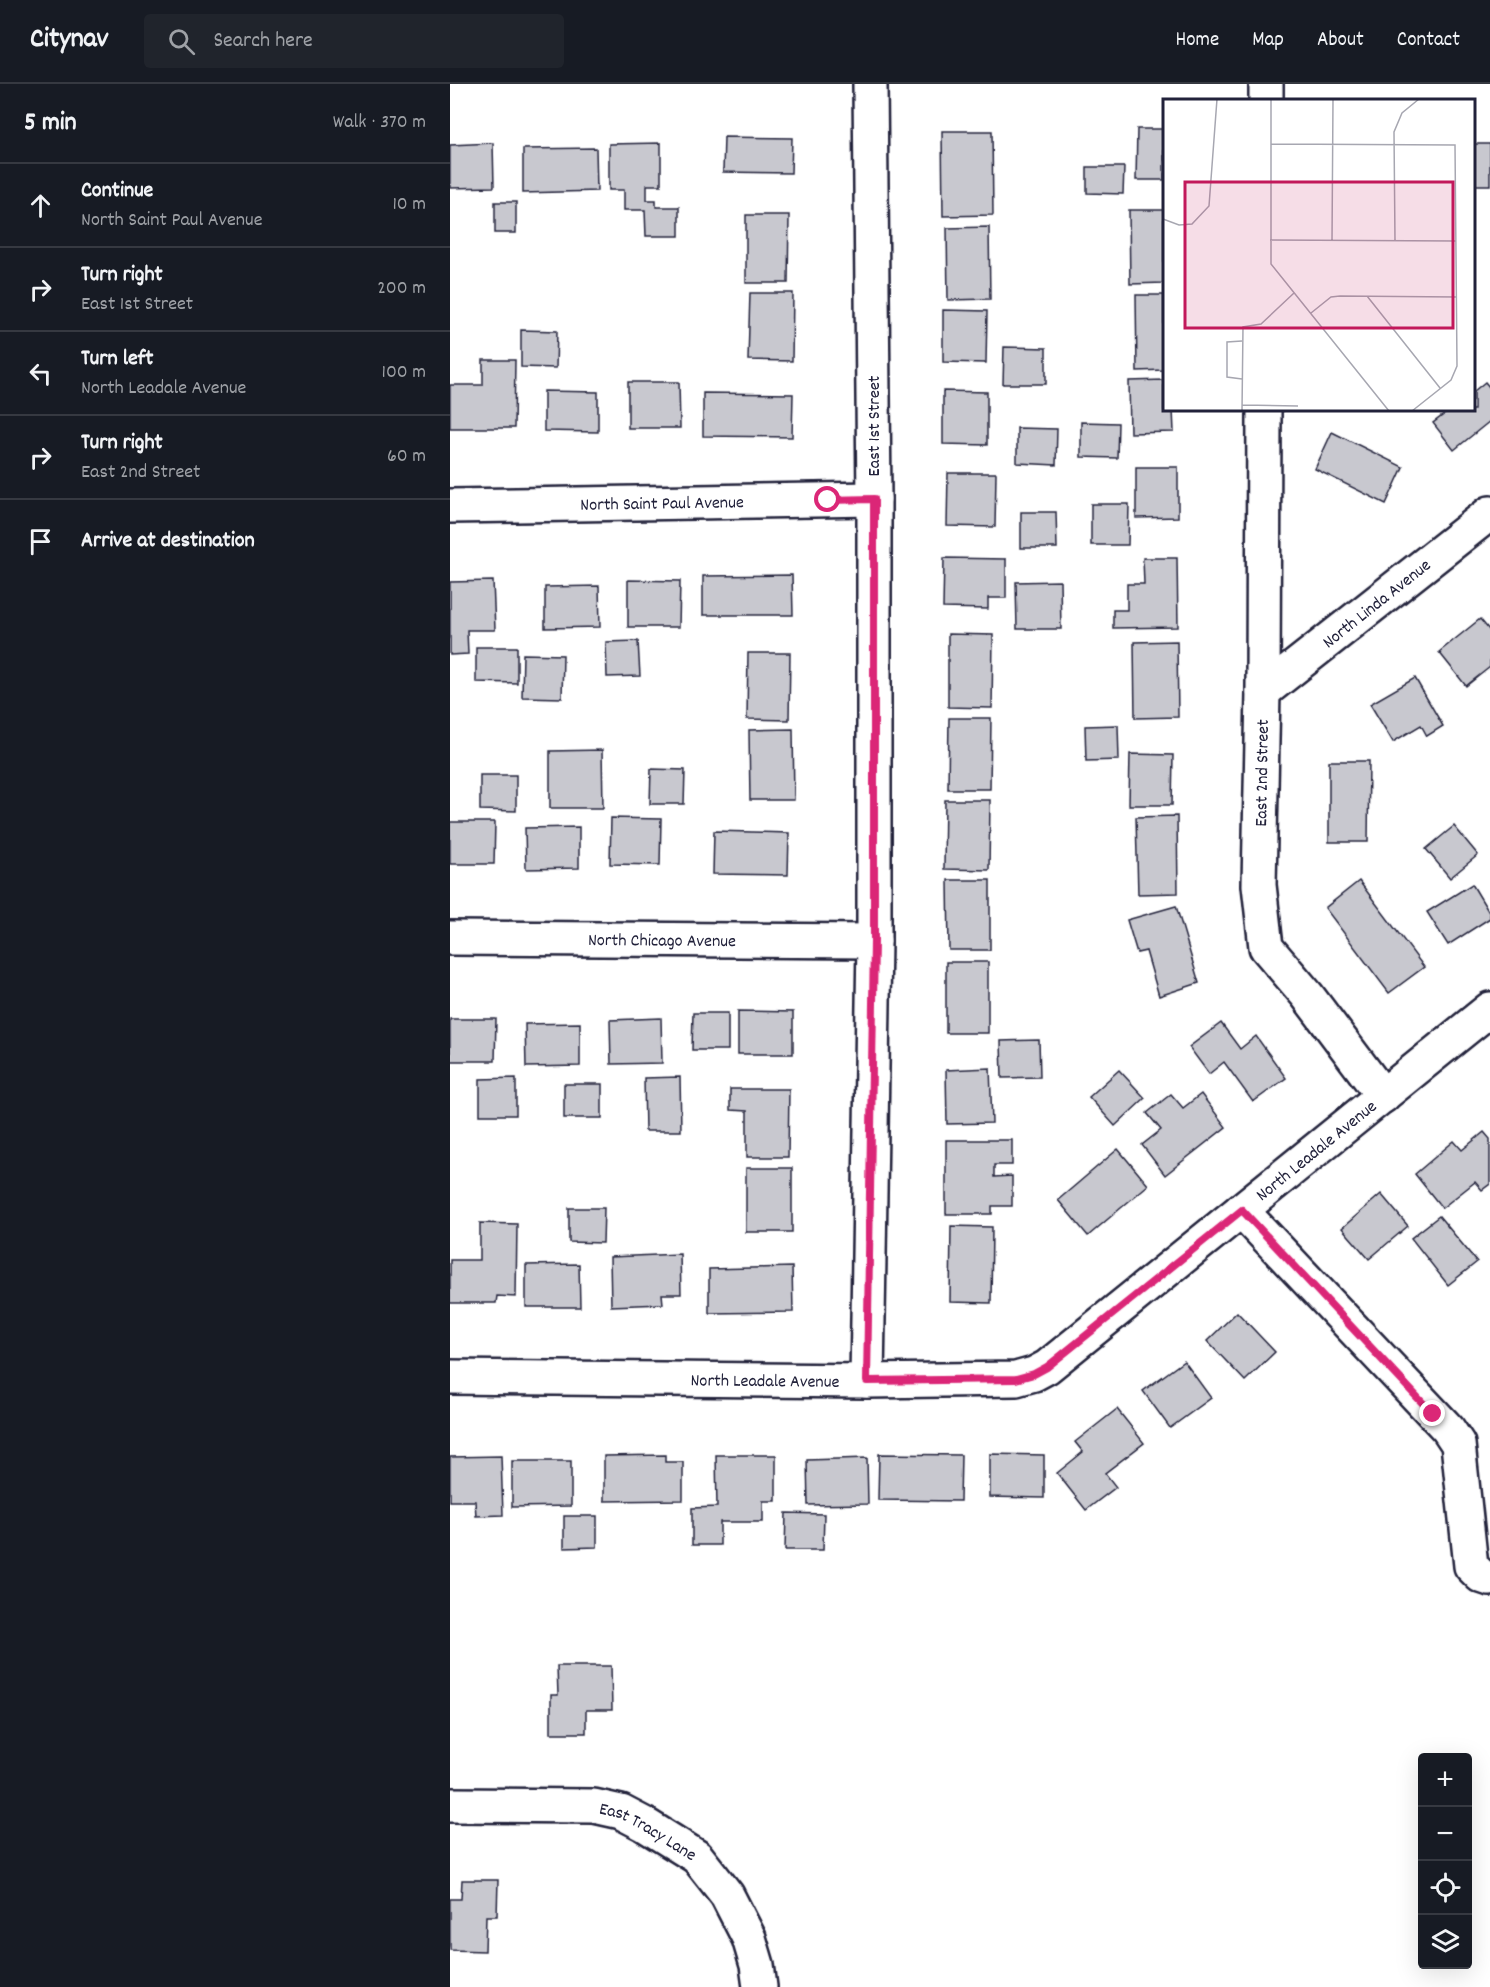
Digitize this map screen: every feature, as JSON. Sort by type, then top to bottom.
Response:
[{"type":"street","name":"East 1st Street","points":[[867,1381],[874,941],[874,499],[870,84]]},
{"type":"street","name":"East 2nd Street","points":[[1264,411],[1263,692],[1259,885],[1266,947],[1307,995],[1383,1096]]},
{"type":"street","name":"North Saint Paul Avenue","points":[[450,506],[874,499]]},
{"type":"street","name":"North Linda Avenue","points":[[1263,692],[1490,513]]},
{"type":"street","name":"North Chicago Avenue","points":[[450,938],[874,941]]},
{"type":"street","name":"North Leadale Avenue","points":[[450,1377],[867,1381],[1016,1379],[1034,1374],[1047,1367],[1490,1009]]},
{"type":"street","points":[[1242,1210],[1448,1429],[1458,1444],[1471,1566],[1481,1576],[1490,1579]]},
{"type":"street","name":"East Tracy Lane","points":[[450,1805],[594,1806],[621,1812],[644,1824],[697,1857],[727,1895],[749,1938],[757,1965],[760,1987]]},
{"type":"building","points":[[1137,129],[1163,129],[1163,180],[1136,180]]},
{"type":"building","points":[[942,131],[992,131],[993,215],[943,216]]},
{"type":"building","points":[[724,137],[792,138],[791,173],[723,172]]},
{"type":"building","points":[[493,143],[494,187],[450,188],[450,145]]},
{"type":"building","points":[[661,143],[661,185],[647,185],[647,200],[656,200],[656,207],[679,207],[679,236],[646,236],[645,210],[624,210],[624,190],[609,190],[609,144]]},
{"type":"building","points":[[1475,144],[1490,144],[1490,185],[1475,185]]},
{"type":"building","points":[[596,148],[597,191],[523,193],[523,149]]},
{"type":"building","points":[[1087,167],[1124,167],[1123,194],[1087,193]]},
{"type":"building","points":[[495,202],[516,202],[516,233],[495,233]]},
{"type":"building","points":[[1129,210],[1163,210],[1163,283],[1130,284]]},
{"type":"building","points":[[746,215],[789,215],[788,283],[746,283]]},
{"type":"building","points":[[989,227],[990,299],[948,300],[947,228]]},
{"type":"building","points":[[750,293],[793,293],[792,361],[748,360]]},
{"type":"building","points":[[1136,295],[1163,295],[1163,370],[1137,371]]},
{"type":"building","points":[[943,310],[987,311],[986,363],[943,362]]},
{"type":"building","points":[[521,330],[557,331],[556,368],[521,367]]},
{"type":"building","points":[[1004,347],[1046,348],[1046,384],[1003,384]]},
{"type":"building","points":[[483,360],[515,360],[514,428],[450,428],[450,385],[483,385]]},
{"type":"building","points":[[1163,380],[1163,411],[1173,411],[1174,432],[1130,433],[1129,381]]},
{"type":"building","points":[[628,382],[679,382],[680,428],[628,428]]},
{"type":"building","points":[[1485,382],[1490,388],[1490,421],[1454,450],[1433,423],[1449,411],[1475,411],[1475,390]]},
{"type":"building","points":[[544,391],[598,392],[598,432],[544,431]]},
{"type":"building","points":[[943,391],[987,392],[987,445],[943,444]]},
{"type":"building","points":[[703,393],[793,394],[792,437],[703,436]]},
{"type":"building","points":[[1081,422],[1118,423],[1117,458],[1081,457]]},
{"type":"building","points":[[1017,428],[1057,429],[1056,465],[1017,463]]},
{"type":"building","points":[[1332,432],[1403,467],[1386,504],[1315,469]]},
{"type":"building","points":[[1136,467],[1178,467],[1178,517],[1136,518]]},
{"type":"building","points":[[948,473],[996,473],[995,527],[947,526]]},
{"type":"building","points":[[1091,504],[1129,504],[1128,545],[1091,545]]},
{"type":"building","points":[[1021,512],[1056,512],[1057,548],[1021,548]]},
{"type":"building","points":[[944,558],[1006,559],[1006,598],[988,598],[988,609],[943,608]]},
{"type":"building","points":[[1143,558],[1177,558],[1178,627],[1113,628],[1113,610],[1127,610],[1127,584],[1144,584]]},
{"type":"building","points":[[792,575],[793,615],[703,615],[703,576]]},
{"type":"building","points":[[628,580],[680,581],[679,627],[628,627]]},
{"type":"building","points":[[493,581],[495,630],[467,630],[468,654],[450,655],[450,582]]},
{"type":"building","points":[[1060,581],[1061,629],[1017,629],[1016,582]]},
{"type":"building","points":[[599,586],[600,627],[545,628],[545,587]]},
{"type":"building","points":[[1480,619],[1490,631],[1490,667],[1466,686],[1439,652]]},
{"type":"building","points":[[948,634],[993,635],[992,708],[948,707]]},
{"type":"building","points":[[638,641],[640,676],[607,677],[606,642]]},
{"type":"building","points":[[1177,641],[1178,717],[1135,718],[1134,642]]},
{"type":"building","points":[[476,647],[517,647],[517,683],[476,682]]},
{"type":"building","points":[[748,653],[790,653],[789,720],[747,719]]},
{"type":"building","points":[[523,654],[563,655],[562,698],[522,697]]},
{"type":"building","points":[[1415,678],[1443,726],[1427,736],[1421,725],[1393,742],[1370,704]]},
{"type":"building","points":[[949,718],[991,718],[990,789],[948,789]]},
{"type":"building","points":[[1118,725],[1119,760],[1086,761],[1085,726]]},
{"type":"building","points":[[793,729],[794,800],[750,800],[749,730]]},
{"type":"building","points":[[602,750],[603,808],[550,808],[550,751]]},
{"type":"building","points":[[1130,754],[1173,755],[1172,805],[1129,805]]},
{"type":"building","points":[[1329,761],[1369,761],[1368,842],[1329,842]]},
{"type":"building","points":[[651,769],[685,770],[684,804],[650,804]]},
{"type":"building","points":[[480,775],[516,775],[516,811],[480,810]]},
{"type":"building","points":[[945,800],[990,800],[989,870],[944,869]]},
{"type":"building","points":[[1177,816],[1178,893],[1138,894],[1136,817]]},
{"type":"building","points":[[611,818],[661,819],[660,865],[610,864]]},
{"type":"building","points":[[450,822],[495,822],[494,864],[450,864]]},
{"type":"building","points":[[1454,826],[1478,855],[1450,878],[1426,849]]},
{"type":"building","points":[[579,827],[579,868],[526,869],[525,828]]},
{"type":"building","points":[[714,831],[789,833],[788,875],[713,874]]},
{"type":"building","points":[[948,880],[990,880],[990,950],[949,950]]},
{"type":"building","points":[[1359,881],[1424,967],[1389,993],[1325,908]]},
{"type":"building","points":[[1472,884],[1490,914],[1490,918],[1448,945],[1427,912]]},
{"type":"building","points":[[1176,906],[1199,983],[1159,996],[1146,951],[1137,953],[1127,920]]},
{"type":"building","points":[[946,962],[988,962],[988,1033],[946,1033]]},
{"type":"building","points":[[738,1011],[793,1012],[793,1054],[738,1054]]},
{"type":"building","points":[[693,1013],[728,1013],[728,1050],[692,1050]]},
{"type":"building","points":[[661,1018],[662,1063],[611,1064],[610,1020]]},
{"type":"building","points":[[450,1019],[496,1019],[495,1061],[450,1061]]},
{"type":"building","points":[[580,1023],[580,1066],[526,1067],[525,1024]]},
{"type":"building","points":[[1221,1023],[1240,1049],[1256,1036],[1286,1078],[1253,1102],[1224,1062],[1209,1074],[1189,1047]]},
{"type":"building","points":[[1039,1040],[1040,1077],[1002,1078],[1001,1041]]},
{"type":"building","points":[[990,1068],[992,1123],[947,1124],[946,1070]]},
{"type":"building","points":[[1119,1070],[1145,1098],[1115,1126],[1089,1097]]},
{"type":"building","points":[[680,1077],[681,1131],[645,1131],[644,1078]]},
{"type":"building","points":[[516,1078],[516,1115],[480,1115],[480,1079]]},
{"type":"building","points":[[564,1084],[602,1084],[602,1118],[564,1118]]},
{"type":"building","points":[[730,1089],[789,1089],[788,1157],[747,1157],[747,1111],[730,1110]]},
{"type":"building","points":[[1171,1094],[1183,1108],[1201,1094],[1226,1127],[1165,1175],[1142,1145],[1161,1130],[1147,1113]]},
{"type":"building","points":[[1484,1132],[1490,1139],[1490,1184],[1482,1190],[1475,1182],[1442,1208],[1415,1174],[1454,1141],[1462,1150]]},
{"type":"building","points":[[946,1140],[1012,1140],[1012,1165],[994,1165],[994,1177],[1012,1176],[1012,1206],[992,1206],[992,1214],[946,1214]]},
{"type":"building","points":[[1118,1149],[1148,1185],[1088,1236],[1058,1200]]},
{"type":"building","points":[[746,1168],[792,1168],[792,1232],[746,1232]]},
{"type":"building","points":[[1381,1194],[1408,1226],[1369,1259],[1342,1228]]},
{"type":"building","points":[[569,1208],[604,1208],[603,1243],[569,1242]]},
{"type":"building","points":[[1439,1216],[1477,1262],[1448,1285],[1411,1238]]},
{"type":"building","points":[[480,1223],[517,1224],[516,1297],[497,1296],[496,1303],[450,1303],[450,1260],[480,1260]]},
{"type":"building","points":[[951,1226],[992,1227],[991,1303],[950,1302]]},
{"type":"building","points":[[680,1254],[681,1294],[662,1294],[663,1304],[611,1306],[610,1257]]},
{"type":"building","points":[[579,1264],[580,1307],[526,1307],[526,1265]]},
{"type":"building","points":[[792,1267],[793,1312],[709,1313],[709,1269]]},
{"type":"building","points":[[1237,1312],[1275,1352],[1245,1381],[1207,1341]]},
{"type":"building","points":[[1184,1361],[1211,1398],[1170,1428],[1143,1391]]},
{"type":"building","points":[[1117,1409],[1144,1443],[1105,1473],[1116,1487],[1086,1510],[1057,1473],[1083,1452],[1075,1442]]},
{"type":"building","points":[[879,1454],[961,1455],[960,1501],[878,1500]]},
{"type":"building","points":[[990,1454],[1044,1455],[1044,1498],[990,1497]]},
{"type":"building","points":[[665,1455],[665,1462],[683,1462],[683,1500],[604,1501],[604,1456]]},
{"type":"building","points":[[716,1455],[776,1455],[776,1501],[763,1501],[763,1522],[720,1522],[720,1545],[692,1545],[692,1508],[717,1507]]},
{"type":"building","points":[[501,1456],[503,1515],[476,1516],[475,1501],[450,1501],[450,1457]]},
{"type":"building","points":[[867,1458],[868,1504],[808,1505],[807,1460]]},
{"type":"building","points":[[512,1461],[571,1461],[571,1506],[512,1507]]},
{"type":"building","points":[[786,1513],[824,1514],[823,1550],[785,1550]]},
{"type":"building","points":[[564,1516],[597,1516],[597,1547],[564,1548]]},
{"type":"building","points":[[557,1666],[611,1666],[612,1710],[586,1710],[586,1733],[551,1733],[551,1695],[558,1695]]},
{"type":"building","points":[[462,1880],[498,1880],[497,1916],[486,1916],[485,1951],[450,1950],[450,1899],[461,1899]]},
{"type":"route","points":[[828,500],[874,499],[874,941],[867,1381],[1016,1379],[1034,1374],[1047,1367],[1242,1210],[1433,1414]]}]
